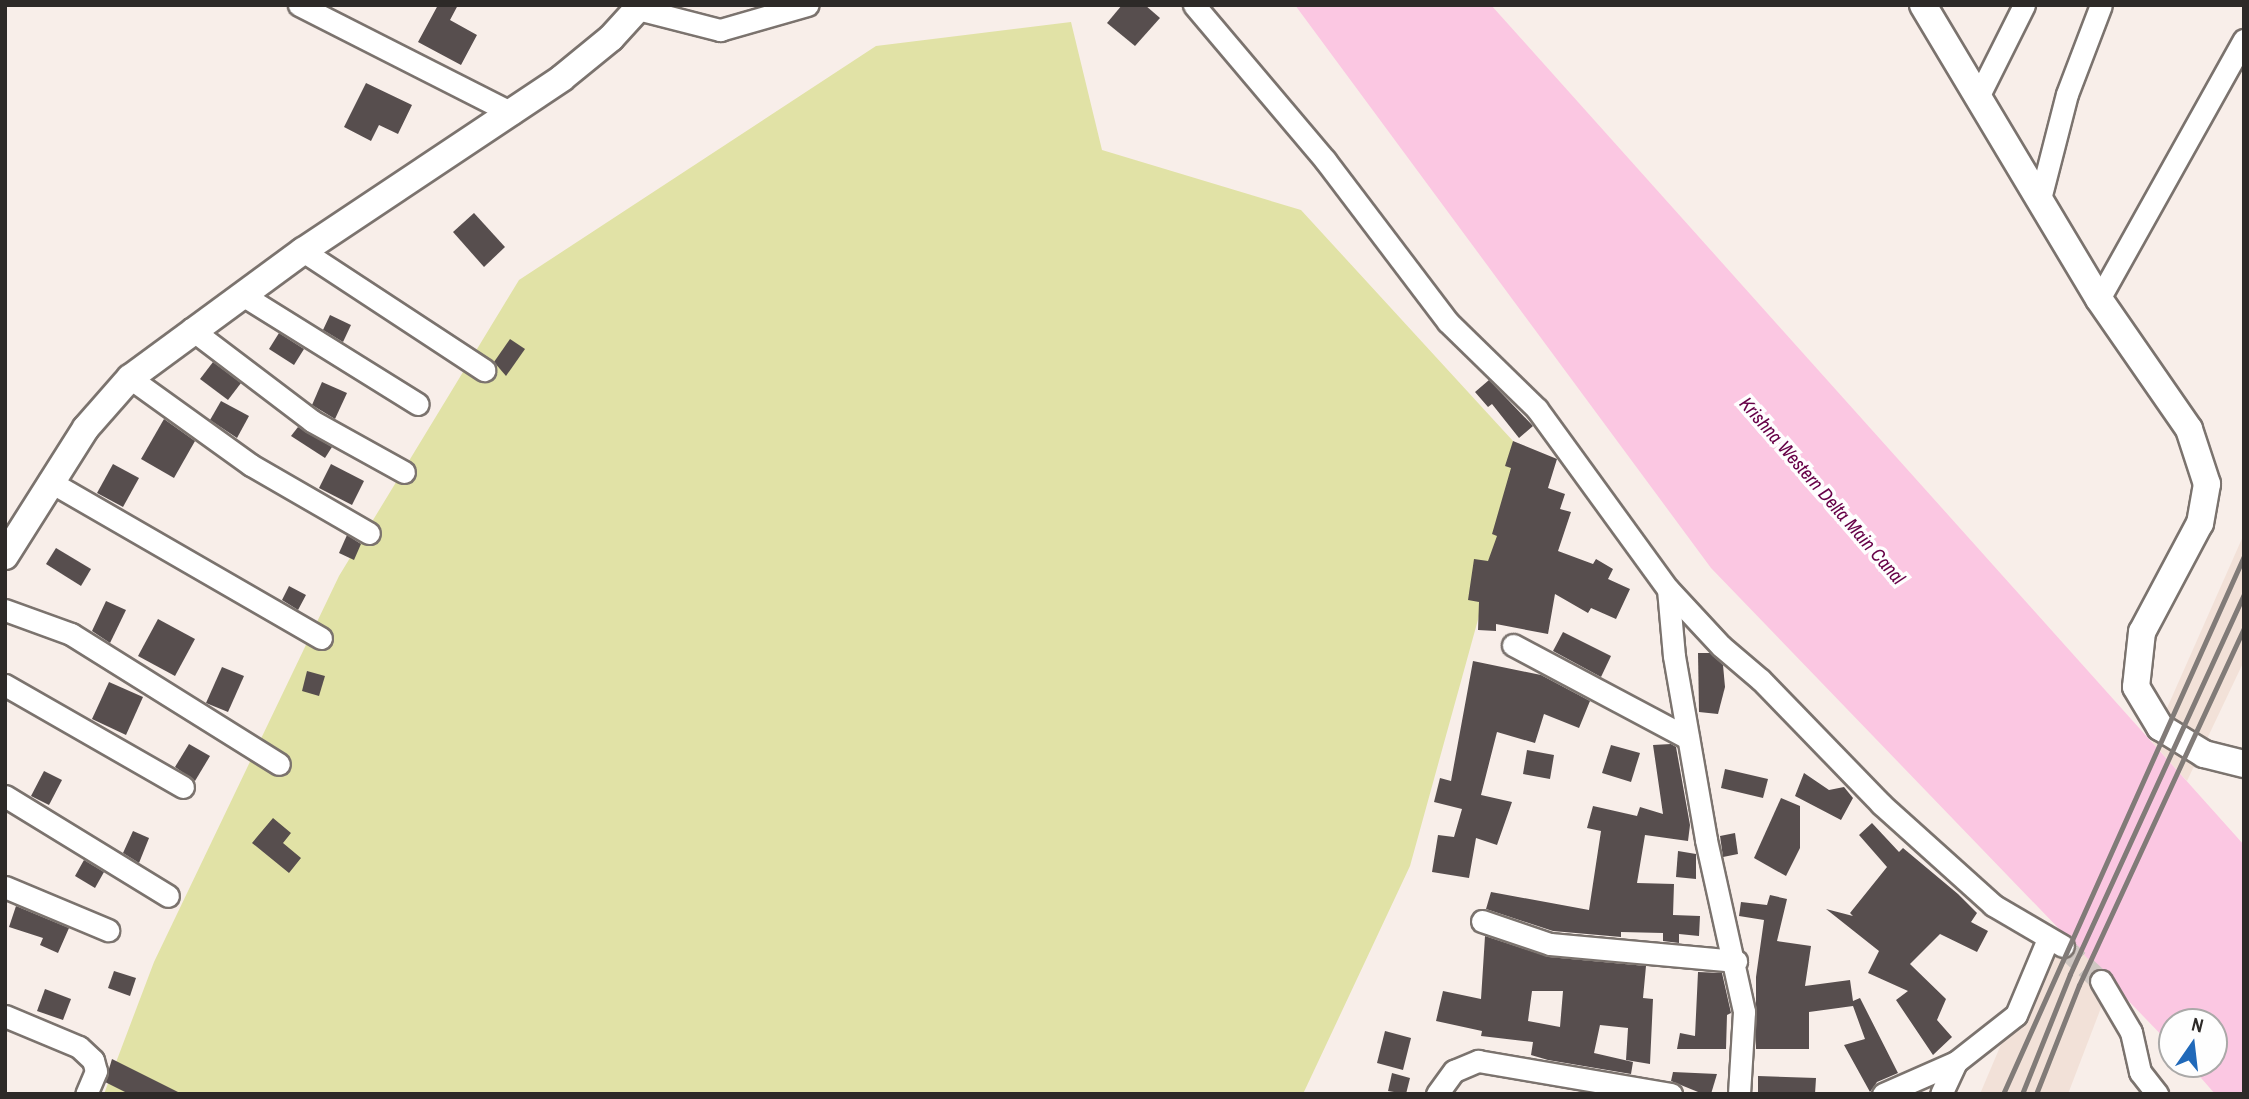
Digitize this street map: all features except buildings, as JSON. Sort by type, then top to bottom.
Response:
[{"type":"main road","points":[[1923,5],[2099,299],[2189,429],[2207,484],[2200,523],[2142,632],[2136,687],[2160,727],[2204,754],[2244,764]]},
{"type":"main road","points":[[5,556],[12,526],[49,481],[86,428],[130,378],[191,328],[512,113],[611,38],[640,7]]},
{"type":"street","points":[[299,5],[512,113]]},
{"type":"street","points":[[640,7],[720,30],[807,5]]},
{"type":"street","points":[[1194,5],[1325,160],[1448,323],[1537,409],[1668,589],[1881,804],[1993,905],[2056,942],[2016,1015],[1956,1062],[1883,1094]]},
{"type":"street","points":[[1978,97],[2024,5]]},
{"type":"street","points":[[2040,199],[2067,94],[2101,5]]},
{"type":"street","points":[[2099,299],[2244,40]]},
{"type":"street","points":[[303,251],[484,370]]},
{"type":"street","points":[[241,294],[418,404]]},
{"type":"street","points":[[191,328],[312,421],[404,472]]},
{"type":"street","points":[[130,378],[251,465],[369,533]]},
{"type":"street","points":[[49,481],[321,638]]},
{"type":"street","points":[[1668,589],[1674,656],[1706,840],[1736,961],[1744,1012],[1739,1094]]},
{"type":"street","points":[[5,610],[71,634],[279,764]]},
{"type":"street","points":[[1513,645],[1688,738]]},
{"type":"street","points":[[5,685],[183,787]]},
{"type":"street","points":[[5,796],[168,896]]},
{"type":"street","points":[[5,887],[108,930]]},
{"type":"street","points":[[1482,921],[1549,944],[1736,961]]},
{"type":"street","points":[[2101,981],[2131,1032],[2140,1072],[2157,1094]]},
{"type":"street","points":[[5,1016],[79,1047],[93,1060],[96,1070],[86,1094]]},
{"type":"street","points":[[1437,1094],[1454,1072],[1478,1061],[1671,1094]]},
{"type":"street","points":[[1941,1094],[1956,1062]]},
{"type":"shaded area","points":[[2244,534],[2244,661],[2187,781],[2152,742]]},
{"type":"shaded area","points":[[2052,924],[2112,979],[2068,1094],[1980,1094]]},
{"type":"green space","points":[[1071,22],[1102,150],[1301,210],[1524,453],[1410,866],[1303,1094],[104,1094],[154,962],[339,576],[519,280],[876,46]]},
{"type":"water","name":"Krishna Western Delta Main Canal","points":[[1295,5],[1491,5],[2244,845],[2244,1094],[2215,1094],[2201,1078],[2228,1078],[2228,1008],[2158,1008],[2158,1031],[1711,568]]},
{"type":"tunnel","points":[[2063,946],[2101,981]]},
{"type":"railway","points":[[2003,1094],[2244,556]]},
{"type":"railway","points":[[2022,1094],[2070,974],[2244,594]]},
{"type":"railway","points":[[2036,1094],[2079,985],[2244,628]]}]
